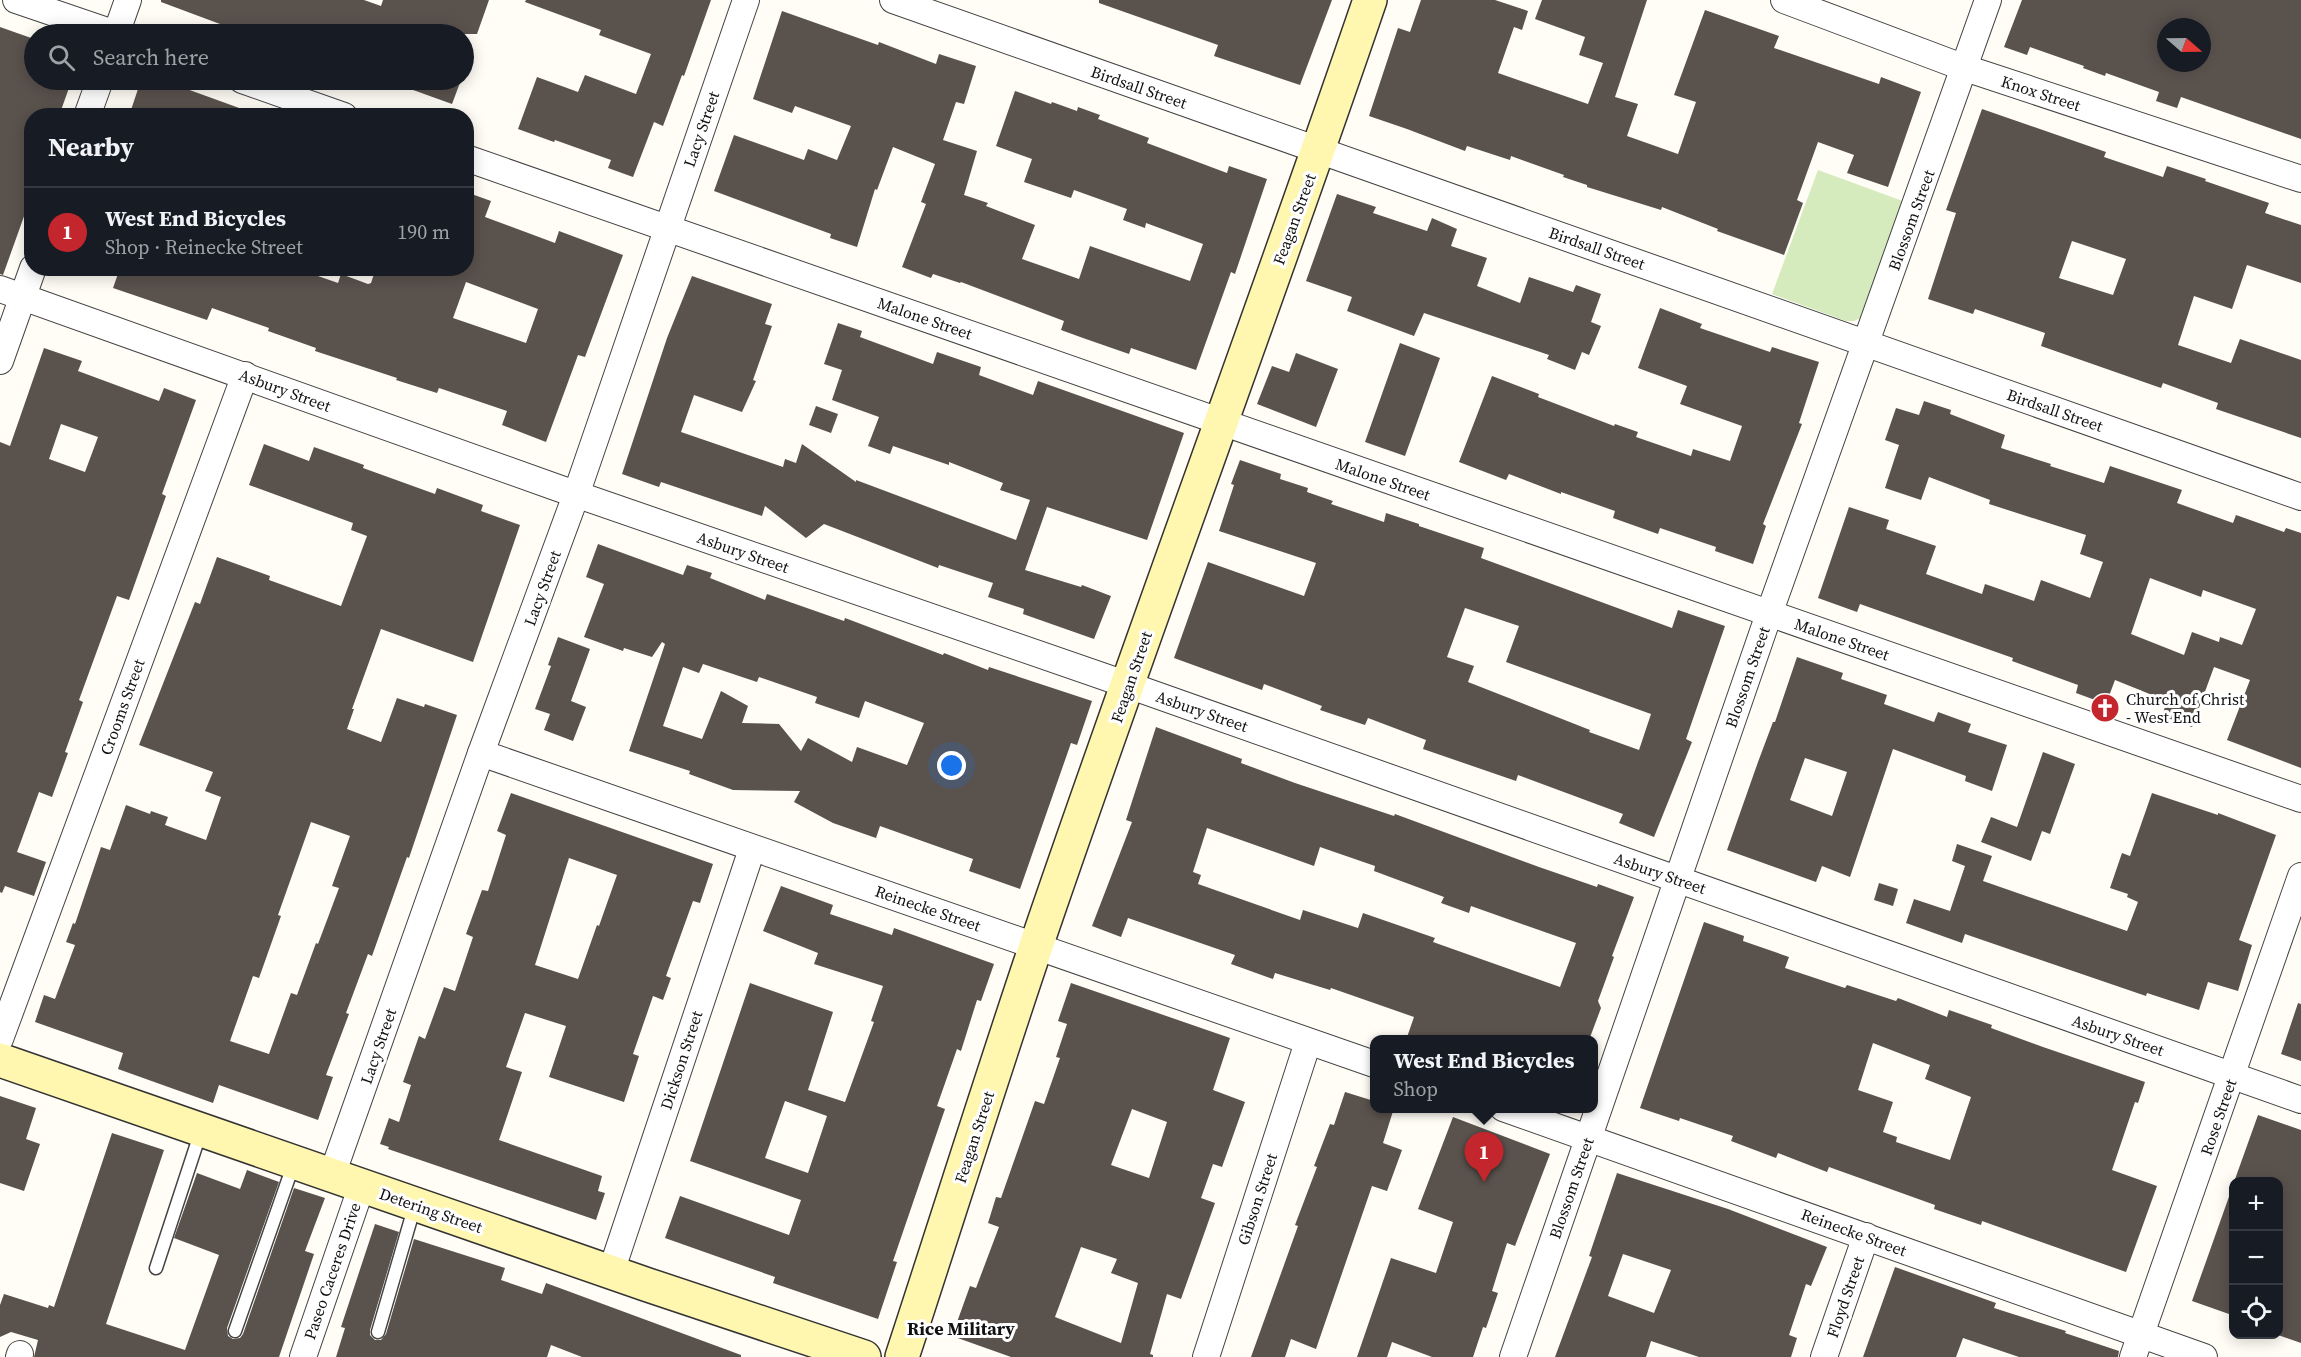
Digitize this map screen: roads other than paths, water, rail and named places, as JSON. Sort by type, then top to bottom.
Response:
[{"type":"street","points":[[16,0],[87,24]]},
{"type":"street","points":[[120,24],[128,0]]},
{"type":"street","name":"Lacy Street","points":[[347,1180],[481,753],[576,495],[746,0]]},
{"type":"street","name":"Birdsall Street","points":[[893,0],[2301,496]]},
{"type":"street","name":"Feagan Street","points":[[902,1357],[1036,945],[1220,422],[1319,150],[1370,0]]},
{"type":"street","name":"Knox Street","points":[[1784,0],[1965,68],[2301,179]]},
{"type":"street","name":"Blossom Street","points":[[1598,1109],[1769,614],[1988,0]]},
{"type":"street","points":[[90,108],[96,90]]},
{"type":"street","points":[[271,90],[322,108]]},
{"type":"street","name":"Malone Street","points":[[474,161],[2301,799]]},
{"type":"street","points":[[0,361],[11,293],[26,276]]},
{"type":"street","name":"Asbury Street","points":[[11,293],[576,495],[1128,685],[2301,1100]]},
{"type":"street","name":"Crooms Street","points":[[0,1039],[245,375]]},
{"type":"street","name":"Reinecke Street","points":[[481,753],[1370,1063]]},
{"type":"street","name":"Dickson Street","points":[[611,1272],[752,849]]},
{"type":"street","name":"Rose Street","points":[[2137,1346],[2301,876]]},
{"type":"street","name":"Gibson Street","points":[[1206,1357],[1308,1042]]},
{"type":"street","name":"Detering Street","points":[[0,1060],[611,1272],[864,1357]]},
{"type":"street","name":"Reinecke Street","points":[[1517,1113],[1866,1236],[2137,1346],[2204,1357]]},
{"type":"street","name":"Blossom Street","points":[[1513,1357],[1597,1113]]},
{"type":"street","name":"Paseo Caceres Drive","points":[[303,1357],[347,1180]]},
{"type":"street","name":"Floyd Street","points":[[1824,1357],[1866,1236]]},
{"type":"lane","points":[[156,1268],[202,1130]]},
{"type":"lane","points":[[235,1331],[295,1162]]},
{"type":"lane","points":[[378,1332],[415,1204]]},
{"type":"place","name":"Church of Christ - West End","points":[[2105,708]]},
{"type":"place","name":"West End Bicycles","points":[[1484,1182]]},
{"type":"district","name":"Rice Military","points":[[961,1328]]}]
